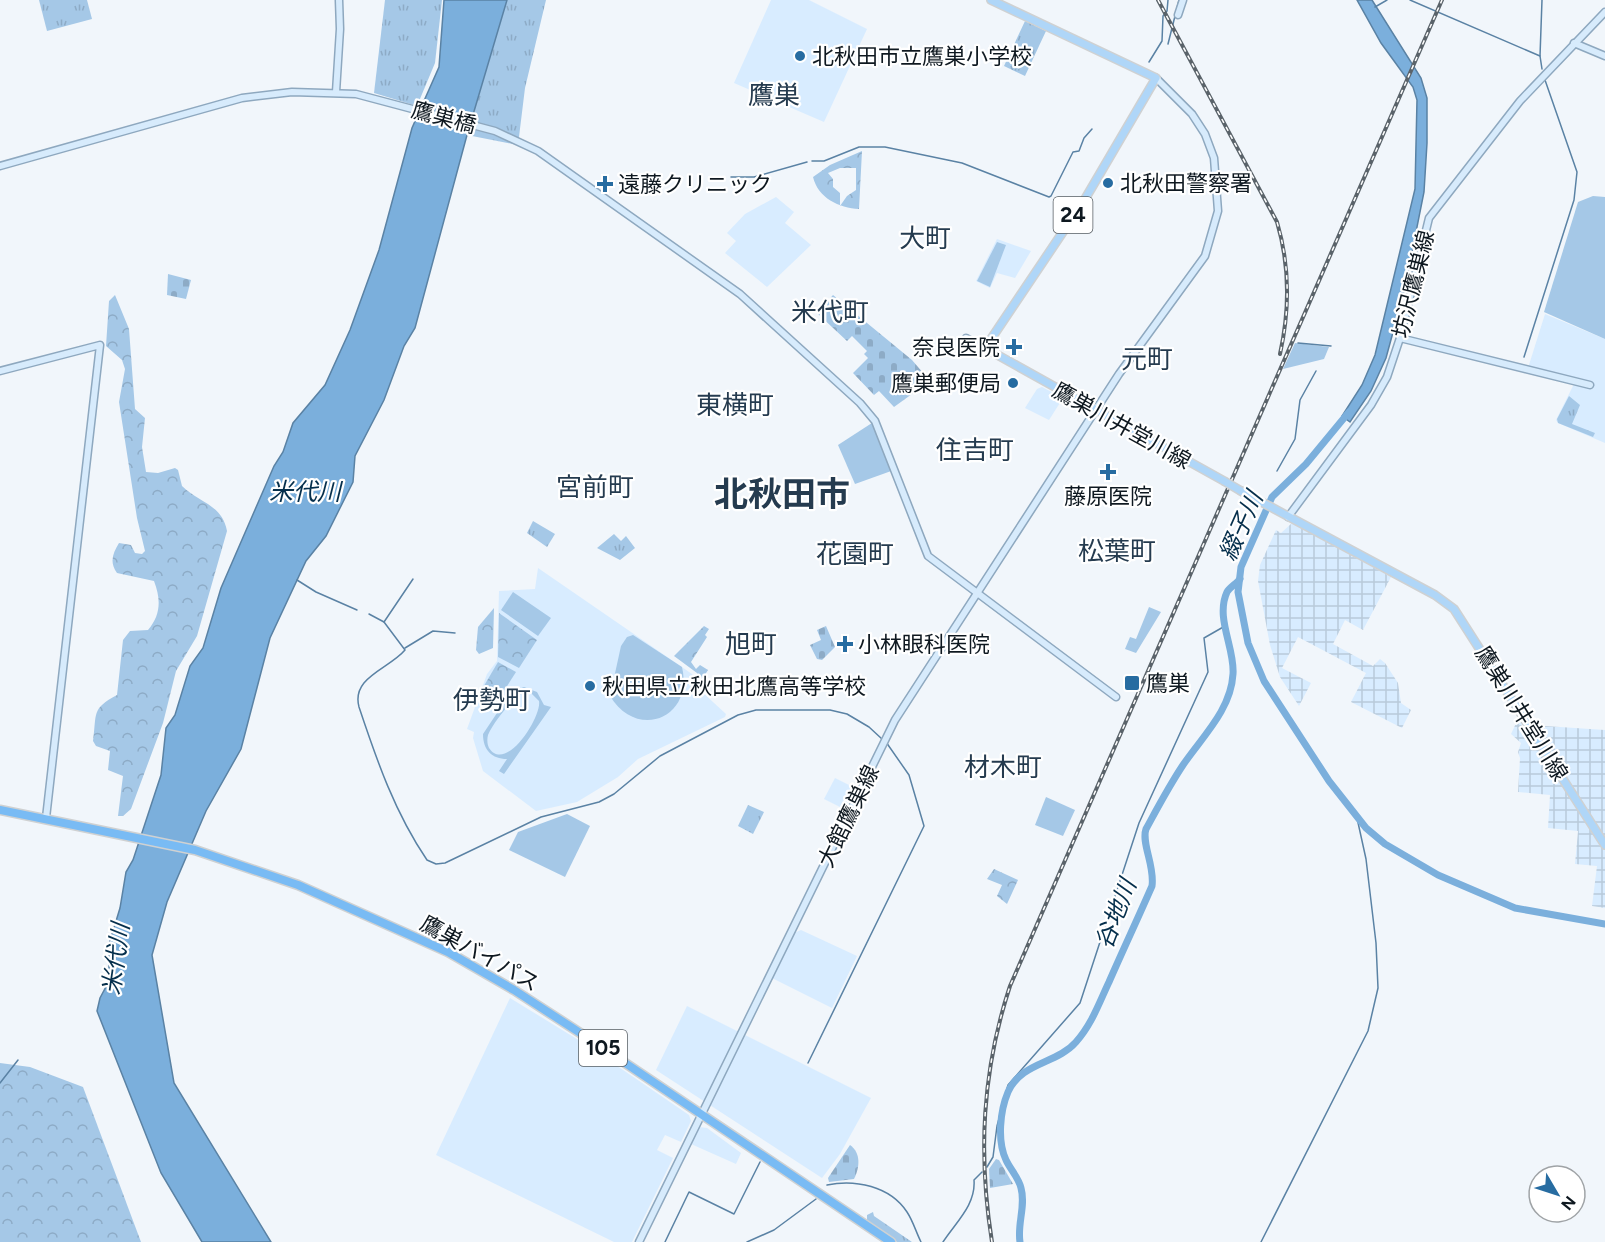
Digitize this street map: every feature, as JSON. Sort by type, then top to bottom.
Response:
[{"type":"highway","name":"鷹巣バイパス","points":[[0,810],[195,850],[298,885],[474,966],[702,1113],[891,1242]]},
{"type":"main road","points":[[991,0],[1156,78]]},
{"type":"main road","name":"24","points":[[985,348],[1085,199],[1156,78]]},
{"type":"main road","name":"鷹巣川井堂川線","points":[[985,348],[1288,517],[1434,594],[1458,613],[1605,845]]},
{"type":"street","points":[[336,92],[340,29],[339,0]]},
{"type":"street","points":[[1178,15],[1183,0]]},
{"type":"street","name":"坊沢鷹巣線","points":[[1288,517],[1371,405],[1387,377],[1400,338],[1429,218],[1520,101],[1605,12]]},
{"type":"street","points":[[1574,43],[1605,56]]},
{"type":"street","name":"大館鷹巣線","points":[[639,1242],[895,720],[1095,411],[1200,266],[1211,241],[1218,211],[1216,169],[1205,134],[1184,104],[1156,78]]},
{"type":"street","name":"鷹巣橋","points":[[0,166],[259,94],[336,92],[356,94],[495,131],[529,146],[740,294],[860,403],[875,421],[927,556],[1116,697]]},
{"type":"street","points":[[966,338],[985,348]]},
{"type":"street","points":[[1400,338],[1590,385]]},
{"type":"street","points":[[0,371],[99,345],[46,818]]},
{"type":"shaded area","name":"北秋田市立鷹巣小学校","points":[[771,0],[809,0],[867,29],[824,122],[734,83]]},
{"type":"shaded area","points":[[776,197],[794,212],[785,223],[811,245],[767,287],[725,253],[736,241],[727,233],[745,214]]},
{"type":"shaded area","points":[[997,239],[1031,251],[1015,278],[997,273],[990,288],[976,281]]},
{"type":"shaded area","points":[[1545,314],[1605,339],[1605,443],[1558,423],[1556,420],[1574,384],[1528,368]]},
{"type":"shaded area","points":[[1042,387],[1063,398],[1049,420],[1025,408],[1037,389]]},
{"type":"shaded area","points":[[1292,523],[1391,577],[1363,630],[1345,620],[1333,644],[1373,666],[1380,659],[1385,663],[1398,683],[1401,703],[1411,710],[1402,728],[1351,702],[1366,673],[1298,637],[1282,668],[1311,683],[1299,706],[1280,677],[1270,645],[1258,581],[1260,565],[1276,530],[1281,533]]},
{"type":"shaded area","name":"秋田県立秋田北鷹高等学校","points":[[538,568],[692,674],[700,690],[726,714],[725,717],[638,759],[618,777],[577,802],[536,811],[483,771],[473,738],[474,732],[467,729],[487,674],[497,661],[499,591],[535,589]]},
{"type":"shaded area","points":[[1519,717],[1530,725],[1605,730],[1605,908],[1592,906],[1597,866],[1575,864],[1578,831],[1548,828],[1550,795],[1518,792],[1520,758],[1518,752],[1521,743],[1511,734]]},
{"type":"shaded area","points":[[835,778],[855,788],[844,809],[824,799]]},
{"type":"shaded area","points":[[801,930],[857,956],[832,1008],[772,978],[794,933]]},
{"type":"shaded area","points":[[510,998],[585,1044],[689,1115],[691,1121],[681,1142],[665,1135],[657,1150],[673,1158],[632,1242],[614,1242],[436,1155]]},
{"type":"shaded area","points":[[687,1006],[871,1098],[840,1154],[822,1178],[656,1070]]},
{"type":"shaded area","points":[[699,1127],[707,1128],[741,1153],[736,1164],[691,1144]]},
{"type":"green space","points":[[39,0],[87,0],[92,19],[47,31]]},
{"type":"green space","points":[[385,0],[442,0],[435,63],[417,106],[374,93]]},
{"type":"green space","points":[[507,0],[546,0],[525,88],[518,145],[467,135]]},
{"type":"green space","points":[[1025,21],[1046,31],[1025,76],[1004,66]]},
{"type":"green space","points":[[862,151],[859,209],[841,205],[847,196],[856,190],[856,168],[840,168],[828,173],[833,179],[833,187],[840,193],[840,205],[830,201],[819,191],[813,177],[830,165]]},
{"type":"green space","points":[[1593,196],[1605,197],[1605,339],[1544,312],[1578,202]]},
{"type":"green space","points":[[997,242],[1006,245],[990,287],[977,281]]},
{"type":"green space","points":[[168,274],[191,280],[186,299],[167,295]]},
{"type":"green space","points":[[115,295],[129,329],[135,409],[145,418],[142,447],[146,472],[158,473],[175,468],[178,470],[182,486],[215,509],[227,531],[197,636],[176,671],[163,723],[131,809],[123,816],[118,816],[123,776],[108,770],[110,751],[96,746],[93,741],[95,718],[99,708],[117,695],[123,640],[130,631],[148,630],[155,619],[159,600],[154,581],[117,573],[113,561],[119,543],[131,545],[135,553],[142,554],[145,551],[137,518],[119,402],[125,369],[122,360],[106,346],[109,301]]},
{"type":"green space","points":[[833,295],[912,360],[930,381],[894,407],[879,391],[874,395],[853,373],[868,358],[864,354],[867,351],[852,336],[847,341],[817,313]]},
{"type":"green space","points":[[1295,343],[1329,347],[1324,359],[1283,369]]},
{"type":"green space","points":[[1569,396],[1580,405],[1572,424],[1595,433],[1593,437],[1558,423],[1557,419]]},
{"type":"green space","points":[[875,421],[894,470],[855,484],[838,445]]},
{"type":"green space","points":[[533,521],[555,534],[547,547],[527,533]]},
{"type":"green space","points":[[614,534],[621,541],[626,536],[635,548],[620,560],[597,548]]},
{"type":"green space","points":[[513,592],[551,618],[538,636],[501,610]]},
{"type":"green space","points":[[1149,607],[1161,612],[1136,653],[1125,649],[1130,637],[1136,639]]},
{"type":"green space","points":[[494,608],[493,648],[479,654],[476,650],[478,627]]},
{"type":"green space","points":[[499,613],[537,640],[519,668],[498,657]]},
{"type":"green space","points":[[704,626],[709,629],[705,635],[707,637],[691,662],[696,669],[700,665],[708,670],[701,681],[697,673],[674,656]]},
{"type":"green space","points":[[826,626],[835,647],[822,660],[817,659],[810,645],[821,640],[817,630]]},
{"type":"green space","points":[[633,635],[682,667],[683,685],[680,699],[672,710],[661,718],[648,720],[634,718],[621,710],[610,696],[621,646],[627,637]]},
{"type":"green space","points":[[498,662],[516,672],[493,708],[478,696]]},
{"type":"green space","points":[[524,687],[537,692],[544,705],[551,707],[504,774],[499,771],[507,759],[502,759],[489,752],[483,740],[483,734],[511,692]],"holes":[[[530,692],[539,701],[535,718],[522,740],[513,749],[504,754],[496,754],[489,748],[488,735],[515,696]]]},
{"type":"green space","points":[[1046,797],[1075,810],[1063,836],[1035,825]]},
{"type":"green space","points":[[748,805],[764,812],[753,834],[738,826]]},
{"type":"green space","points":[[567,814],[590,826],[565,877],[509,850],[518,832]]},
{"type":"green space","points":[[994,869],[1018,880],[1007,904],[997,896],[1002,885],[987,879]]},
{"type":"green space","points":[[0,1063],[30,1067],[83,1087],[141,1242],[0,1242]]},
{"type":"green space","points":[[850,1145],[858,1156],[854,1179],[829,1182],[828,1178]]},
{"type":"green space","points":[[996,1159],[999,1160],[1013,1184],[990,1188],[989,1169]]},
{"type":"green space","points":[[873,1212],[874,1216],[912,1242],[897,1242],[867,1222],[867,1215]]},
{"type":"water","name":"米代川","points":[[444,0],[507,0],[467,135],[415,328],[404,346],[384,400],[355,456],[353,482],[326,536],[306,561],[270,638],[241,749],[206,811],[167,902],[152,955],[174,1083],[271,1242],[202,1242],[161,1173],[97,1011],[100,998],[109,981],[109,944],[120,908],[126,872],[133,860],[161,775],[166,728],[175,715],[190,666],[203,648],[221,588],[274,466],[283,452],[293,423],[325,385],[350,330],[379,250],[412,128],[439,67]]},
{"type":"water","points":[[1357,0],[1372,0],[1421,78],[1427,98],[1427,143],[1424,192],[1404,292],[1386,358],[1371,391],[1350,422],[1342,416],[1362,385],[1375,355],[1415,189],[1417,100],[1413,87],[1381,43]]},
{"type":"waterway","points":[[1149,62],[1162,41],[1163,16],[1167,11],[1168,0]]},
{"type":"waterway","points":[[1168,44],[1179,0]]},
{"type":"waterway","points":[[1375,7],[1387,0]]},
{"type":"waterway","points":[[1410,0],[1540,56],[1542,69]]},
{"type":"waterway","points":[[1540,56],[1542,0]]},
{"type":"waterway","points":[[1524,357],[1574,200],[1577,172],[1545,80]]},
{"type":"waterway","points":[[812,161],[824,161],[859,147],[885,147],[962,163],[1049,197],[1073,152],[1079,151],[1084,138],[1092,129]]},
{"type":"waterway","points":[[731,177],[754,177],[807,162]]},
{"type":"waterway","points":[[1298,343],[1331,346]]},
{"type":"waterway","points":[[1277,471],[1295,439],[1300,400],[1316,371]]},
{"type":"waterway","name":"綴子川","points":[[1349,412],[1306,464],[1272,497],[1241,567],[1238,592],[1248,643],[1264,681],[1329,781],[1366,828],[1385,844],[1438,875],[1515,908],[1605,924]]},
{"type":"waterway","points":[[384,622],[413,579]]},
{"type":"waterway","name":"谷地川","points":[[1020,1242],[1023,1202],[1021,1188],[1006,1160],[1001,1144],[1001,1117],[1005,1100],[1014,1082],[1021,1075],[1059,1055],[1076,1042],[1091,1021],[1109,982],[1152,886],[1152,871],[1145,841],[1146,829],[1178,773],[1221,711],[1231,687],[1233,664],[1223,612],[1228,590],[1240,579]]},
{"type":"waterway","points":[[297,580],[316,592],[357,610]]},
{"type":"waterway","points":[[369,614],[384,622],[405,650],[366,681],[358,697],[359,707],[380,767],[405,824],[427,860],[436,864],[445,863],[541,817],[599,802],[614,794],[660,756],[738,715],[756,710],[830,710],[847,714],[869,727],[882,739]]},
{"type":"waterway","points":[[987,1167],[993,1157],[997,1126],[1008,1085],[1080,1003],[1139,823],[1208,672],[1204,638],[1225,626]]},
{"type":"waterway","points":[[405,648],[433,631],[455,633]]},
{"type":"waterway","points":[[808,1063],[924,826],[909,775],[886,742]]},
{"type":"waterway","points":[[1261,1242],[1368,1031],[1378,988],[1376,943],[1366,859],[1357,818]]},
{"type":"waterway","points":[[0,1083],[18,1060]]},
{"type":"waterway","points":[[665,1242],[689,1192],[734,1214],[760,1162]]},
{"type":"waterway","points":[[943,1242],[968,1205],[974,1189],[974,1180],[982,1172]]},
{"type":"waterway","points":[[827,1185],[849,1183],[882,1190],[900,1203],[907,1212],[921,1242]]},
{"type":"waterway","points":[[747,1242],[774,1230],[816,1199]]},
{"type":"railway","points":[[1158,0],[1277,222],[1284,255],[1287,288],[1286,321],[1280,354]]},
{"type":"railway","points":[[992,1242],[985,1177],[985,1113],[993,1049],[1010,986],[1442,0]]},
{"type":"place","name":"北秋田市立鷹巣小学校","points":[[800,56]]},
{"type":"place","name":"北秋田警察署","points":[[1108,183]]},
{"type":"place","name":"遠藤クリニック","points":[[605,184]]},
{"type":"place","name":"奈良医院","points":[[1014,347]]},
{"type":"place","name":"鷹巣郵便局","points":[[1013,383]]},
{"type":"place","name":"藤原医院","points":[[1108,472]]},
{"type":"place","name":"小林眼科医院","points":[[845,644]]},
{"type":"place","name":"鷹巣","points":[[1132,683]]},
{"type":"place","name":"秋田県立秋田北鷹高等学校","points":[[590,686]]},
{"type":"district","name":"鷹巣","points":[[774,95]]},
{"type":"district","name":"大町","points":[[925,238]]},
{"type":"district","name":"米代町","points":[[830,312]]},
{"type":"district","name":"元町","points":[[1147,359]]},
{"type":"district","name":"東横町","points":[[735,405]]},
{"type":"district","name":"住吉町","points":[[975,450]]},
{"type":"district","name":"宮前町","points":[[595,487]]},
{"type":"district","name":"北秋田市","points":[[782,494]]},
{"type":"district","name":"松葉町","points":[[1117,551]]},
{"type":"district","name":"花園町","points":[[855,554]]},
{"type":"district","name":"旭町","points":[[751,644]]},
{"type":"district","name":"伊勢町","points":[[492,700]]},
{"type":"district","name":"材木町","points":[[1003,767]]}]
